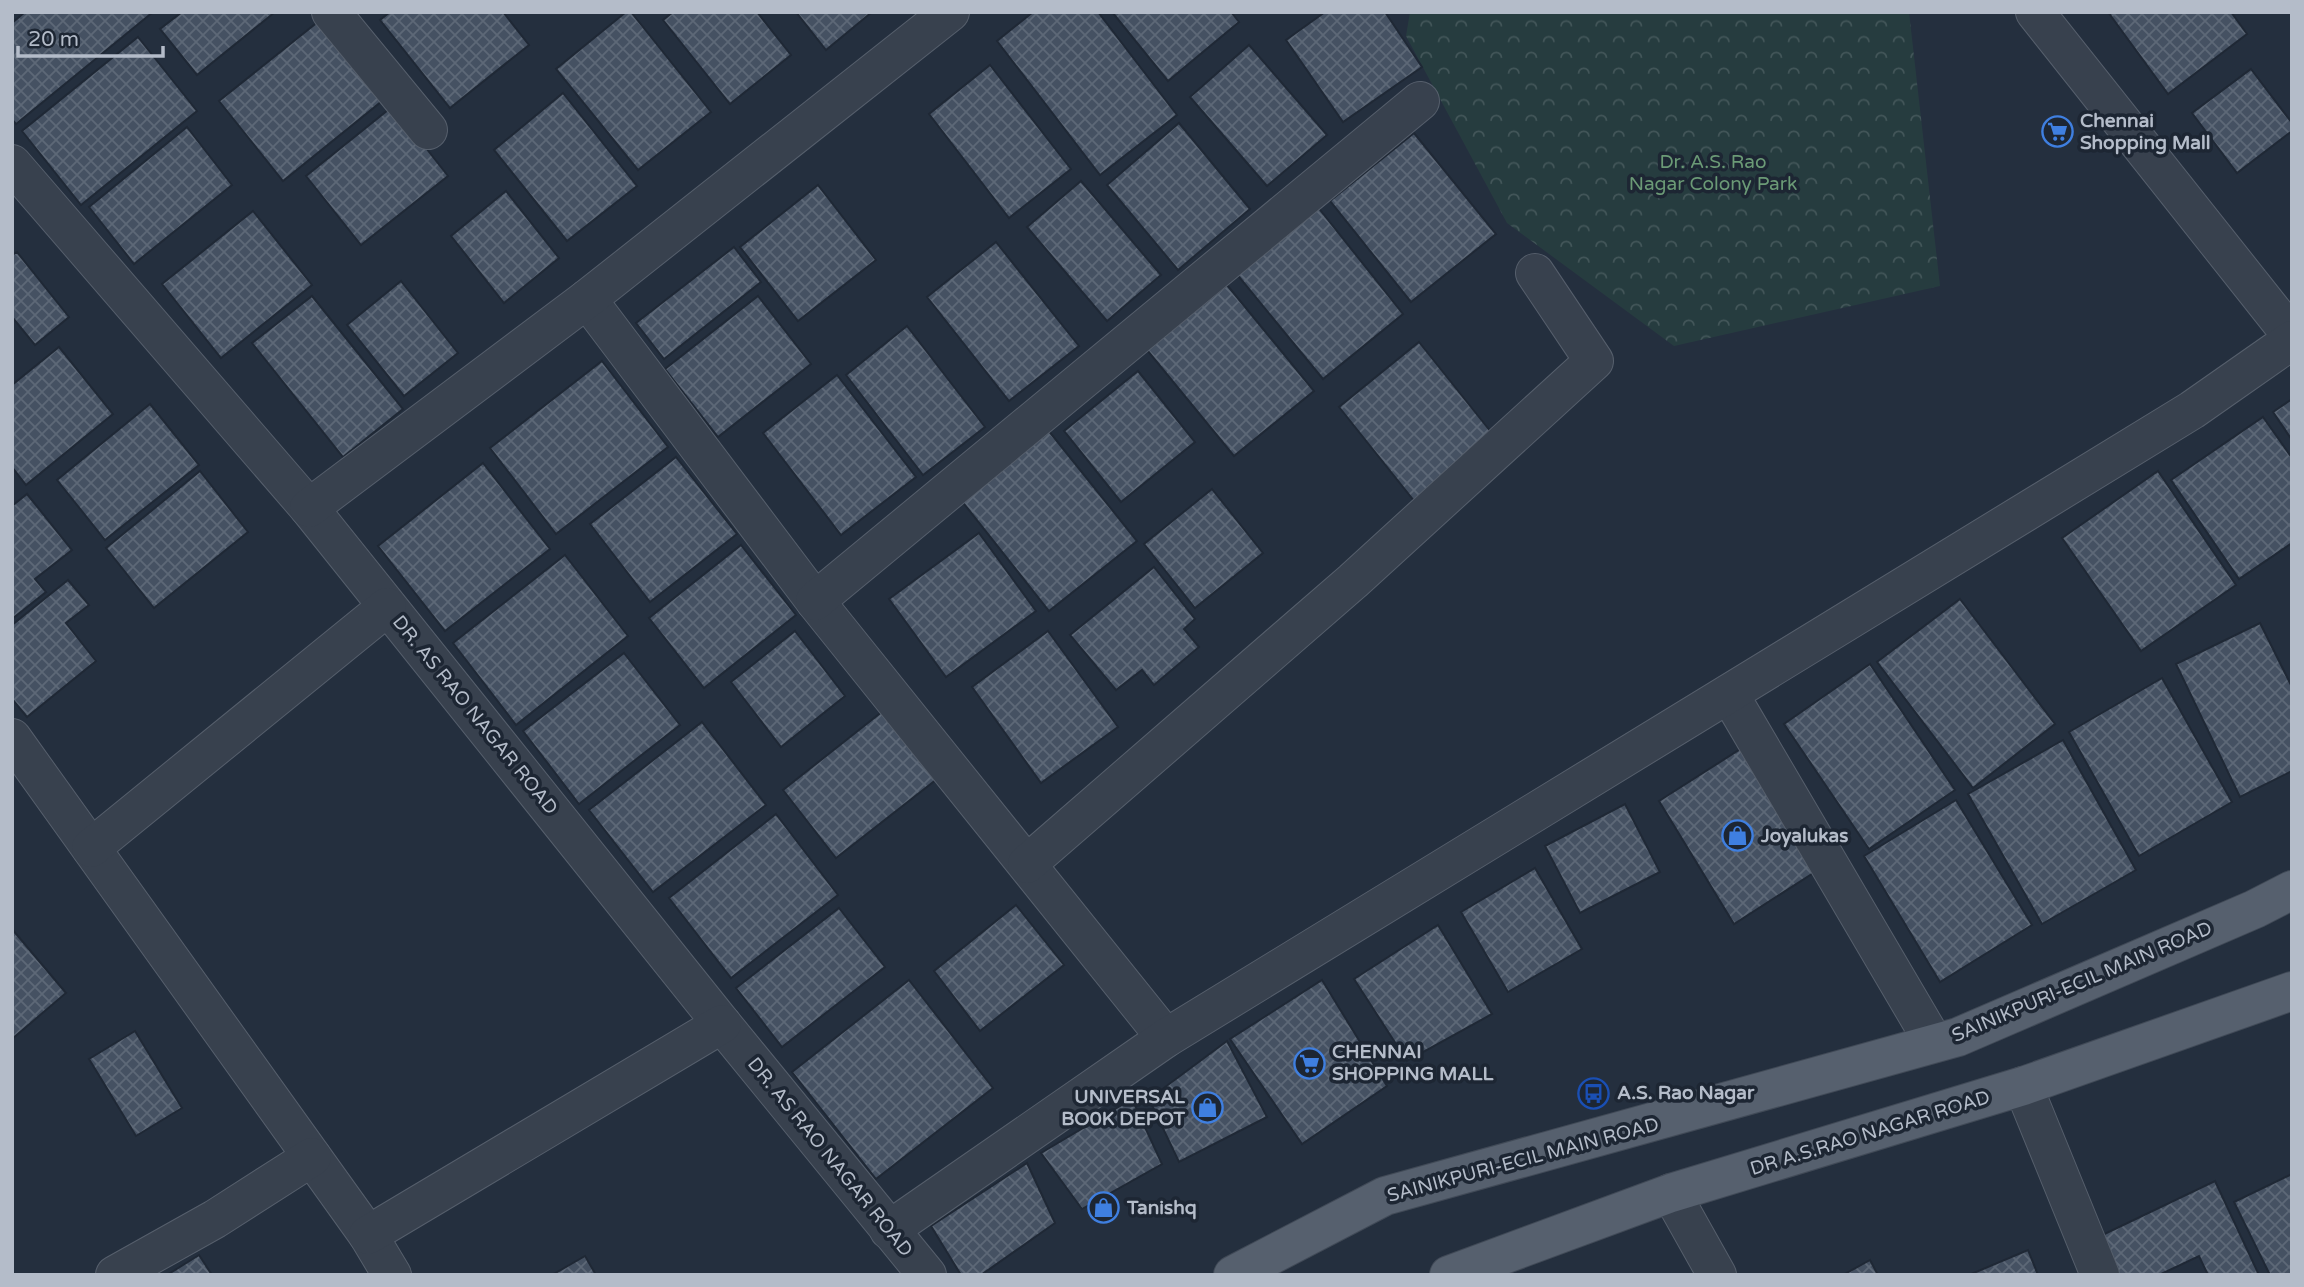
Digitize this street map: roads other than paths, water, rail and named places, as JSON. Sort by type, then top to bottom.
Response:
[{"type":"main road","name":"SAINIKPURI-ECIL MAIN ROAD","points":[[1233,1275],[1385,1196],[1640,1128],[1971,1032],[2255,909],[2292,890]]},
{"type":"main road","name":"DR A.S.RAO NAGAR ROAD","points":[[1449,1275],[1671,1193],[2023,1086],[2292,991]]},
{"type":"street","points":[[309,508],[587,299],[950,12]]},
{"type":"street","points":[[890,1230],[1166,1038],[2192,410],[2292,338],[2035,12]]},
{"type":"street","points":[[343,16],[428,130]]},
{"type":"street","points":[[815,601],[1420,101]]},
{"type":"street","name":"DR. AS RAO NAGAR ROAD","points":[[12,164],[309,508],[722,1024],[927,1275]]},
{"type":"street","points":[[1027,864],[1353,581],[1594,361],[1535,273]]},
{"type":"street","points":[[587,299],[815,601],[1166,1038]]},
{"type":"street","points":[[92,848],[387,607]]},
{"type":"street","points":[[1729,694],[1934,1043]]},
{"type":"street","points":[[13,740],[368,1235],[392,1275]]},
{"type":"street","points":[[368,1235],[722,1024]]},
{"type":"street","points":[[2023,1086],[2101,1275]]},
{"type":"street","points":[[115,1275],[215,1219],[312,1157]]},
{"type":"street","points":[[1671,1193],[1717,1275]]},
{"type":"place","name":"Chennai Shopping Mall","points":[[2057,132]]},
{"type":"place","name":"Joyalukas","points":[[1738,836]]},
{"type":"place","name":"CHENNAI SHOPPING MALL","points":[[1309,1063]]},
{"type":"place","name":"A.S. Rao Nagar","points":[[1594,1093]]},
{"type":"place","name":"UNIVERSAL BO0K DEPOT","points":[[1208,1108]]},
{"type":"place","name":"Tanishq","points":[[1104,1208]]},
{"type":"park label","name":"Dr. A.S. Rao Nagar Colony Park","points":[[1713,173]]}]
